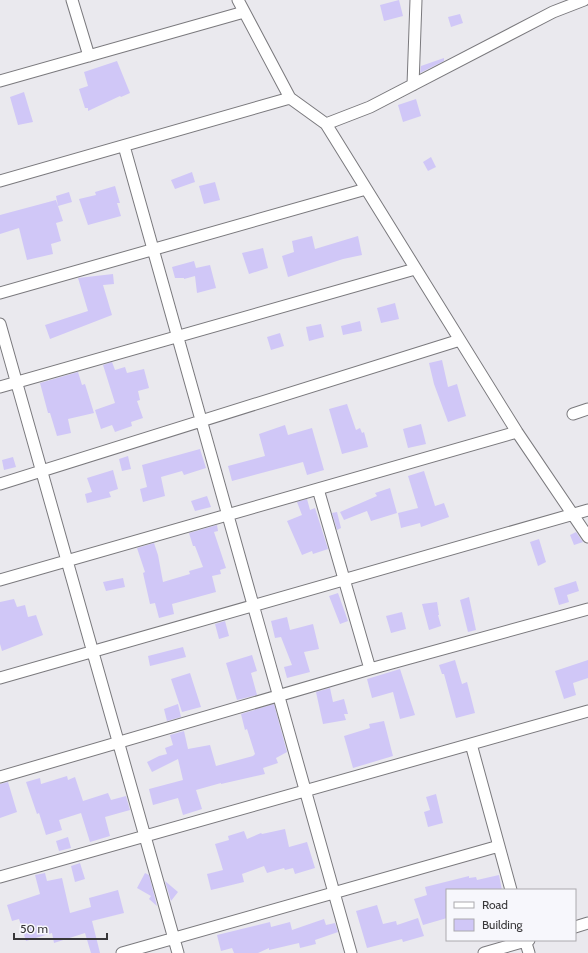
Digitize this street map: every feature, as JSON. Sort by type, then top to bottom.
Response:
[{"type":"street","points":[[72,0],[89,56]]},
{"type":"street","points":[[238,0],[290,98],[326,124],[517,432],[588,537]]},
{"type":"street","points":[[413,85],[416,0]]},
{"type":"street","points":[[326,124],[370,107],[553,12],[584,0]]},
{"type":"street","points":[[0,81],[244,12]]},
{"type":"street","points":[[0,181],[290,98]]},
{"type":"street","points":[[124,146],[351,953]]},
{"type":"street","points":[[0,293],[366,189]]},
{"type":"street","points":[[0,387],[415,269]]},
{"type":"street","points":[[0,324],[178,953]]},
{"type":"street","points":[[0,484],[460,340]]},
{"type":"street","points":[[573,414],[588,409]]},
{"type":"street","points":[[0,580],[517,432]]},
{"type":"street","points":[[318,489],[370,669]]},
{"type":"street","points":[[0,678],[588,510]]},
{"type":"street","points":[[0,778],[370,669],[588,609]]},
{"type":"street","points":[[0,878],[588,711]]},
{"type":"street","points":[[471,744],[511,889]]},
{"type":"street","points":[[122,953],[499,846]]},
{"type":"street","points":[[576,927],[588,923]]},
{"type":"street","points":[[484,953],[524,941]]},
{"type":"street","points":[[527,941],[528,953]]},
{"type":"building","points":[[399,0],[403,16],[384,21],[380,5]]},
{"type":"building","points":[[460,14],[463,23],[451,27],[448,17]]},
{"type":"building","points":[[444,58],[444,61],[420,73],[421,66]]},
{"type":"building","points":[[117,61],[130,93],[88,111],[88,108],[85,108],[79,89],[88,86],[84,72]]},
{"type":"building","points":[[24,92],[33,122],[18,125],[10,97]]},
{"type":"building","points":[[416,99],[421,116],[403,122],[398,105]]},
{"type":"building","points":[[431,157],[436,167],[428,171],[423,162]]},
{"type":"building","points":[[192,172],[195,182],[175,189],[171,180]]},
{"type":"building","points":[[215,182],[220,200],[204,204],[199,186]]},
{"type":"building","points":[[115,186],[120,203],[117,203],[121,216],[88,225],[79,199],[96,195],[95,192]]},
{"type":"building","points":[[69,192],[72,202],[58,206],[56,196]]},
{"type":"building","points":[[56,200],[63,221],[56,223],[61,241],[51,244],[53,254],[27,260],[19,228],[0,234],[0,215]]},
{"type":"building","points":[[312,236],[315,249],[358,236],[362,255],[343,259],[288,277],[282,256],[294,252],[292,241]]},
{"type":"building","points":[[263,248],[268,268],[249,274],[242,253]]},
{"type":"building","points":[[194,261],[196,268],[210,265],[216,288],[197,293],[195,276],[184,279],[175,278],[172,267]]},
{"type":"building","points":[[113,274],[114,284],[103,285],[112,315],[50,339],[45,325],[88,311],[78,278]]},
{"type":"building","points":[[395,303],[399,319],[381,323],[377,308]]},
{"type":"building","points":[[360,321],[362,331],[343,335],[341,326]]},
{"type":"building","points":[[321,324],[324,337],[309,341],[306,327]]},
{"type":"building","points":[[280,333],[284,346],[271,350],[267,337]]},
{"type":"building","points":[[442,360],[448,387],[457,384],[466,416],[448,422],[434,384],[429,363]]},
{"type":"building","points":[[112,362],[115,370],[125,367],[127,373],[144,369],[149,388],[138,391],[140,400],[137,401],[143,418],[131,422],[132,426],[115,432],[112,425],[101,429],[95,410],[115,403],[103,365]]},
{"type":"building","points":[[78,372],[82,385],[85,384],[94,413],[68,419],[71,433],[57,436],[50,413],[48,413],[40,383]]},
{"type":"building","points":[[347,404],[356,430],[360,428],[362,433],[364,432],[368,447],[342,454],[329,409]]},
{"type":"building","points":[[421,424],[426,444],[408,448],[403,429]]},
{"type":"building","points":[[285,425],[288,435],[312,428],[324,470],[307,475],[303,462],[232,481],[228,466],[265,456],[259,434]]},
{"type":"building","points":[[200,449],[206,468],[184,475],[182,471],[161,477],[165,496],[143,502],[140,489],[147,487],[142,465]]},
{"type":"building","points":[[128,456],[131,469],[122,471],[119,459]]},
{"type":"building","points":[[13,457],[16,467],[4,470],[2,460]]},
{"type":"building","points":[[113,470],[118,489],[109,492],[111,497],[87,503],[85,494],[92,492],[87,478]]},
{"type":"building","points":[[424,471],[435,506],[444,503],[449,517],[421,527],[420,523],[401,528],[398,513],[418,508],[408,476]]},
{"type":"building","points":[[390,488],[397,513],[371,521],[367,511],[344,520],[340,512],[377,496],[375,493]]},
{"type":"building","points":[[207,496],[211,507],[195,511],[191,501]]},
{"type":"building","points":[[307,499],[310,510],[315,508],[328,549],[313,554],[312,551],[302,555],[287,521],[302,515],[297,502]]},
{"type":"building","points":[[337,512],[341,528],[337,530],[332,513]]},
{"type":"building","points":[[217,525],[218,531],[214,532],[226,568],[220,570],[221,574],[212,576],[216,592],[172,604],[174,614],[159,618],[155,603],[150,604],[143,573],[145,572],[137,548],[154,543],[163,582],[190,574],[189,571],[203,567],[195,546],[193,546],[189,533]]},
{"type":"building","points":[[576,532],[583,542],[574,545],[570,535]]},
{"type":"building","points":[[539,539],[546,562],[538,566],[530,542]]},
{"type":"building","points":[[123,578],[125,587],[106,591],[103,582]]},
{"type":"building","points":[[576,581],[579,591],[567,595],[569,602],[559,605],[554,588]]},
{"type":"building","points":[[338,593],[348,621],[340,624],[329,596]]},
{"type":"building","points":[[469,597],[476,630],[468,632],[460,600]]},
{"type":"building","points":[[14,599],[17,607],[25,605],[28,617],[36,615],[43,635],[2,651],[0,644],[0,602]]},
{"type":"building","points":[[437,602],[441,626],[429,630],[422,604]]},
{"type":"building","points":[[402,612],[406,629],[391,633],[386,616]]},
{"type":"building","points":[[287,617],[290,630],[313,624],[319,649],[304,652],[310,672],[287,678],[284,667],[292,665],[281,637],[275,638],[271,621]]},
{"type":"building","points":[[225,621],[229,636],[219,639],[215,624]]},
{"type":"building","points":[[183,647],[186,657],[150,666],[148,656]]},
{"type":"building","points":[[252,655],[257,671],[251,673],[257,695],[237,700],[226,663]]},
{"type":"building","points":[[455,660],[462,684],[467,682],[475,713],[456,718],[444,674],[442,674],[439,665]]},
{"type":"building","points":[[588,660],[588,678],[573,683],[576,695],[564,699],[555,671]]},
{"type":"building","points":[[400,669],[415,715],[400,719],[393,692],[372,698],[367,679]]},
{"type":"building","points":[[190,673],[201,707],[182,712],[171,679]]},
{"type":"building","points":[[330,688],[333,702],[344,699],[348,714],[344,714],[346,720],[323,724],[316,692]]},
{"type":"building","points":[[178,704],[181,717],[167,721],[164,709]]},
{"type":"building","points":[[274,704],[287,752],[276,758],[278,763],[263,768],[265,774],[196,790],[202,809],[183,815],[178,798],[153,805],[149,789],[183,780],[178,759],[152,772],[147,762],[167,754],[165,748],[173,745],[170,735],[184,731],[188,749],[210,745],[216,766],[253,756],[255,754],[247,729],[245,730],[241,714]]},
{"type":"building","points":[[384,721],[393,756],[353,768],[344,736],[370,728],[369,724]]},
{"type":"building","points":[[67,776],[68,780],[75,777],[83,801],[108,793],[111,800],[126,796],[130,810],[105,817],[110,836],[90,842],[81,813],[59,820],[62,830],[46,835],[39,813],[37,814],[26,782],[40,778],[41,784]]},
{"type":"building","points":[[8,782],[17,812],[0,818],[0,784]]},
{"type":"building","points":[[436,794],[443,823],[428,827],[424,812],[430,810],[426,797]]},
{"type":"building","points":[[285,829],[289,847],[307,842],[315,868],[295,874],[293,868],[285,870],[284,868],[267,873],[264,866],[242,874],[244,882],[211,890],[207,874],[223,870],[215,844],[229,840],[228,836],[244,831],[247,839],[261,833]]},
{"type":"building","points":[[68,837],[71,848],[59,851],[56,841]]},
{"type":"building","points":[[80,863],[85,879],[75,882],[71,866]]},
{"type":"building","points":[[45,873],[47,881],[62,878],[70,913],[91,907],[89,898],[118,890],[124,913],[92,921],[100,953],[91,953],[85,933],[54,943],[52,933],[26,941],[19,919],[12,921],[7,905],[40,894],[35,875]]},
{"type":"building","points":[[145,873],[149,875],[157,906],[149,899],[151,896],[137,888]]},
{"type":"building","points":[[499,875],[502,889],[446,889],[446,918],[423,925],[414,899],[427,895],[425,887],[469,876],[469,878],[476,877],[477,880]]},
{"type":"building","points":[[165,881],[178,892],[171,901]]},
{"type":"building","points":[[377,905],[383,924],[396,921],[397,925],[418,918],[424,936],[403,942],[402,939],[367,948],[356,911]]},
{"type":"building","points":[[324,919],[326,925],[335,923],[338,932],[315,940],[316,944],[300,948],[299,943],[269,950],[269,948],[258,953],[234,953],[232,948],[221,951],[217,935],[270,922],[271,927],[290,922],[292,930]]}]
